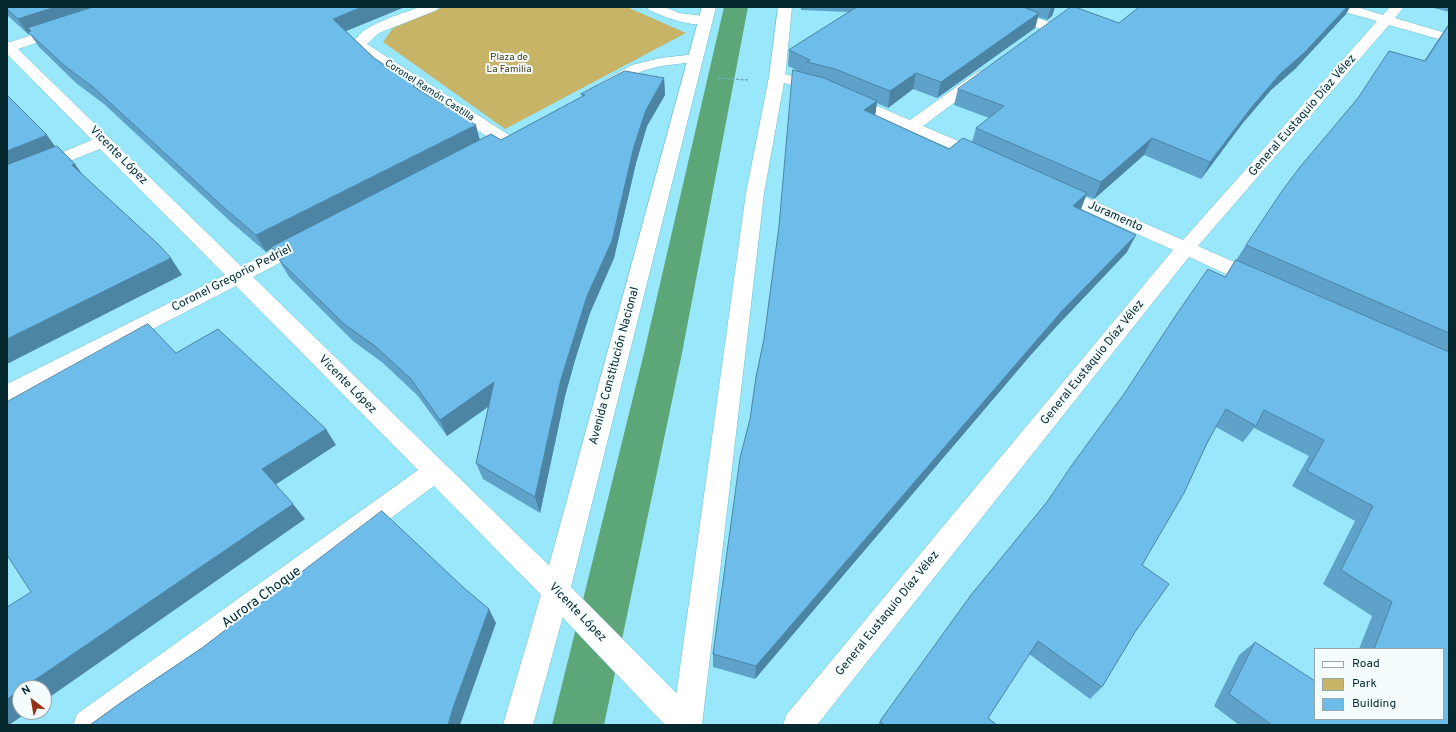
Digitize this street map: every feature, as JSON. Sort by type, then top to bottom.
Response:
[{"type":"street","name":"Coronel Ramón Castilla","points":[[432,7],[374,30],[361,41],[360,45],[365,50],[503,139]]},
{"type":"street","points":[[654,7],[676,17],[707,14]]},
{"type":"street","points":[[687,725],[755,193],[777,79],[785,7]]},
{"type":"street","points":[[994,7],[1055,23],[1037,36]]},
{"type":"street","points":[[1342,7],[1391,13],[1449,38]]},
{"type":"street","name":"General Eustaquio Díaz Vélez","points":[[798,725],[1186,248],[1391,13]]},
{"type":"street","name":"Avenida Constitución Nacional","points":[[518,725],[556,591],[707,14]]},
{"type":"street","points":[[7,47],[73,26]]},
{"type":"street","name":"Vicente López","points":[[7,47],[556,591],[687,725]]},
{"type":"street","points":[[588,94],[637,68],[661,62],[694,67]]},
{"type":"street","points":[[912,126],[993,67]]},
{"type":"street","points":[[777,79],[828,90],[999,165]]},
{"type":"street","points":[[7,181],[104,142]]},
{"type":"street","name":"Juramento","points":[[1042,184],[1272,287]]},
{"type":"street","name":"Coronel Gregorio Pedriel","points":[[7,394],[315,236]]},
{"type":"street","name":"Aurora Choque","points":[[88,725],[435,472]]},
{"type":"path","points":[[694,67],[777,79]]},
{"type":"green space","name":"Plaza de La Familia","points":[[444,7],[627,7],[686,33],[505,129],[383,42],[393,28]]},
{"type":"building","points":[[7,7],[55,7],[18,19],[7,9]]},
{"type":"building","points":[[93,7],[362,7],[333,19],[374,58],[415,85],[413,86],[476,125],[256,235],[221,205],[93,87],[66,67],[28,32],[31,31],[28,28]]},
{"type":"building","points":[[857,7],[1023,7],[1039,13],[941,82],[916,73],[890,91],[835,69],[807,62],[810,60],[789,50]]},
{"type":"building","points":[[1071,7],[1075,7],[1119,23],[1139,7],[1347,7],[1304,53],[1280,74],[1251,108],[1210,162],[1152,138],[1101,182],[976,128],[1004,106],[958,89]]},
{"type":"building","points":[[1449,25],[1449,333],[1246,245],[1282,191],[1300,167],[1358,98],[1389,51],[1425,61]]},
{"type":"building","points":[[793,70],[824,78],[877,101],[864,110],[949,149],[963,138],[1087,193],[1073,206],[1136,235],[1062,311],[756,666],[713,654],[740,458],[750,419],[756,377],[764,339],[779,226]]},
{"type":"building","points":[[625,71],[664,78],[646,110],[634,146],[612,241],[587,296],[561,379],[535,497],[476,463],[494,382],[440,420],[411,379],[375,346],[344,324],[279,260],[284,258],[271,247],[491,134],[501,140],[585,95],[581,94]]},
{"type":"building","points":[[7,95],[47,135],[7,151]]},
{"type":"building","points":[[57,146],[75,164],[72,165],[158,244],[171,258],[7,339],[7,165]]},
{"type":"building","points":[[1236,260],[1449,352],[1449,725],[1272,725],[1229,694],[1255,642],[1314,680],[1314,720],[1444,720],[1444,648],[1374,648],[1392,602],[1341,570],[1373,506],[1307,471],[1324,440],[1264,410],[1256,426],[1226,409],[1208,441],[1184,493],[1142,565],[1169,584],[1135,632],[1102,687],[1038,641],[988,718],[997,725],[884,725],[880,721],[971,595],[1047,502],[1124,394],[1208,269],[1225,277]]},
{"type":"building","points":[[148,324],[176,353],[218,329],[326,429],[262,469],[293,504],[35,680],[12,680],[12,696],[7,699],[7,607],[31,592],[7,555],[7,402]]},
{"type":"building","points":[[382,511],[464,588],[489,609],[448,725],[90,725],[202,648]]},
{"type":"waterway","points":[[578,725],[663,353],[736,7]]}]
